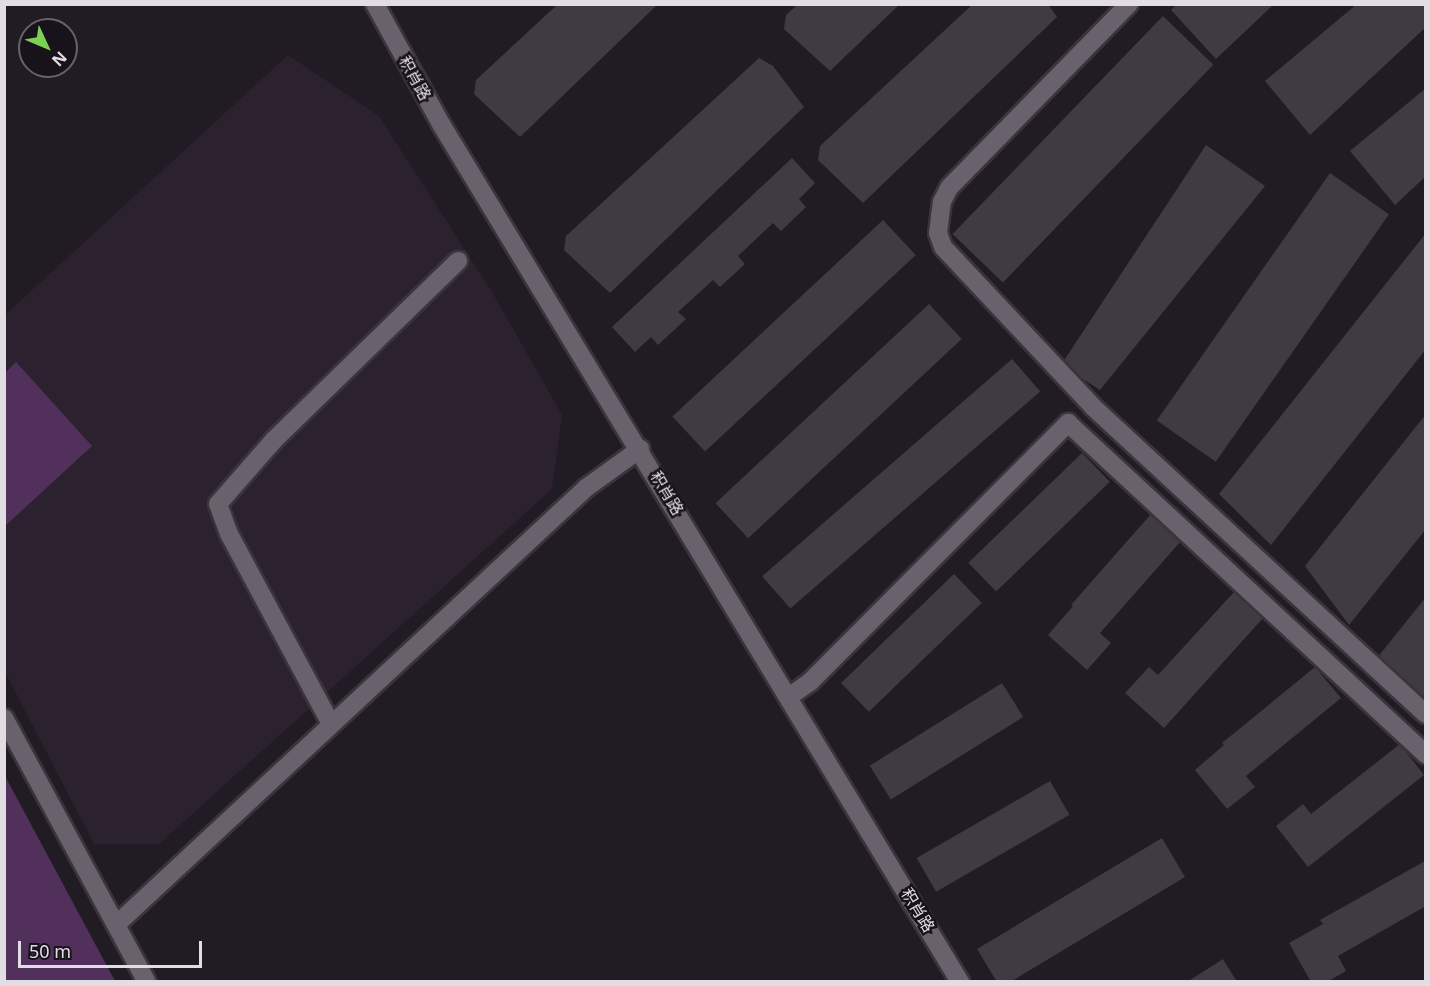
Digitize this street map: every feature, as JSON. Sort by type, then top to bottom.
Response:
[{"type":"street","name":"积肖路","points":[[375,4],[441,124],[790,696],[960,981]]},
{"type":"street","points":[[1128,4],[949,188],[942,202],[938,233],[943,247],[1093,407],[1425,714]]},
{"type":"street","points":[[331,724],[229,534],[218,504],[274,440],[459,261]]},
{"type":"street","points":[[790,696],[810,682],[1068,423],[1425,754]]},
{"type":"street","points":[[117,924],[586,488],[639,449]]},
{"type":"street","points":[[4,718],[147,981]]},
{"type":"shaded area","points":[[288,55],[379,116],[492,292],[562,415],[552,489],[159,844],[94,844],[5,672],[5,315]]},
{"type":"shaded area","points":[[16,362],[92,446],[5,526],[5,373]]},
{"type":"shaded area","points":[[5,776],[115,981],[5,981]]},
{"type":"building","points":[[558,4],[658,4],[520,137],[474,94],[476,80]]},
{"type":"building","points":[[798,4],[900,4],[830,71],[784,29],[786,15]]},
{"type":"building","points":[[973,4],[1048,4],[1057,17],[863,203],[818,160],[820,146]]},
{"type":"building","points":[[1177,4],[1274,4],[1216,59],[1171,10]]},
{"type":"building","points":[[1357,4],[1426,4],[1426,27],[1310,135],[1265,81]]},
{"type":"building","points":[[1163,16],[1213,65],[1003,283],[953,234]]},
{"type":"building","points":[[759,58],[773,66],[804,107],[610,293],[564,250],[566,236]]},
{"type":"building","points":[[1426,88],[1426,176],[1395,205],[1350,151]]},
{"type":"building","points":[[1206,145],[1265,186],[1100,390],[1061,365]]},
{"type":"building","points":[[792,158],[815,183],[799,199],[806,207],[781,231],[773,223],[738,256],[745,264],[720,287],[713,280],[678,312],[686,319],[658,345],[651,337],[635,352],[612,327]]},
{"type":"building","points":[[1330,173],[1389,214],[1216,462],[1157,420]]},
{"type":"building","points":[[883,220],[916,255],[705,452],[672,416]]},
{"type":"building","points":[[1426,233],[1426,349],[1271,545],[1219,494]]},
{"type":"building","points":[[929,304],[962,339],[748,538],[715,503]]},
{"type":"building","points":[[1012,359],[1040,391],[790,609],[762,576]]},
{"type":"building","points":[[1426,414],[1426,529],[1349,625],[1305,566]]},
{"type":"building","points":[[1082,453],[1110,482],[996,592],[968,563]]},
{"type":"building","points":[[1151,514],[1181,541],[1100,633],[1111,643],[1087,670],[1048,635],[1073,606],[1071,605]]},
{"type":"building","points":[[954,574],[982,603],[869,712],[841,683]]},
{"type":"building","points":[[1234,592],[1263,618],[1164,728],[1125,693],[1149,667],[1158,675]]},
{"type":"building","points":[[1426,597],[1426,698],[1377,658]]},
{"type":"building","points":[[1315,667],[1341,698],[1246,776],[1255,787],[1227,809],[1195,770],[1224,745],[1222,743]]},
{"type":"building","points":[[1002,683],[1023,717],[891,800],[870,766]]},
{"type":"building","points":[[1400,744],[1424,775],[1308,867],[1276,826],[1303,804],[1311,814]]},
{"type":"building","points":[[1050,781],[1070,815],[936,892],[917,858]]},
{"type":"building","points":[[1162,838],[1185,877],[1010,982],[997,982],[977,949]]},
{"type":"building","points":[[1425,861],[1426,906],[1338,956],[1346,971],[1327,982],[1311,982],[1289,943],[1323,924],[1320,920]]},
{"type":"building","points":[[1223,959],[1237,982],[1187,982]]}]
